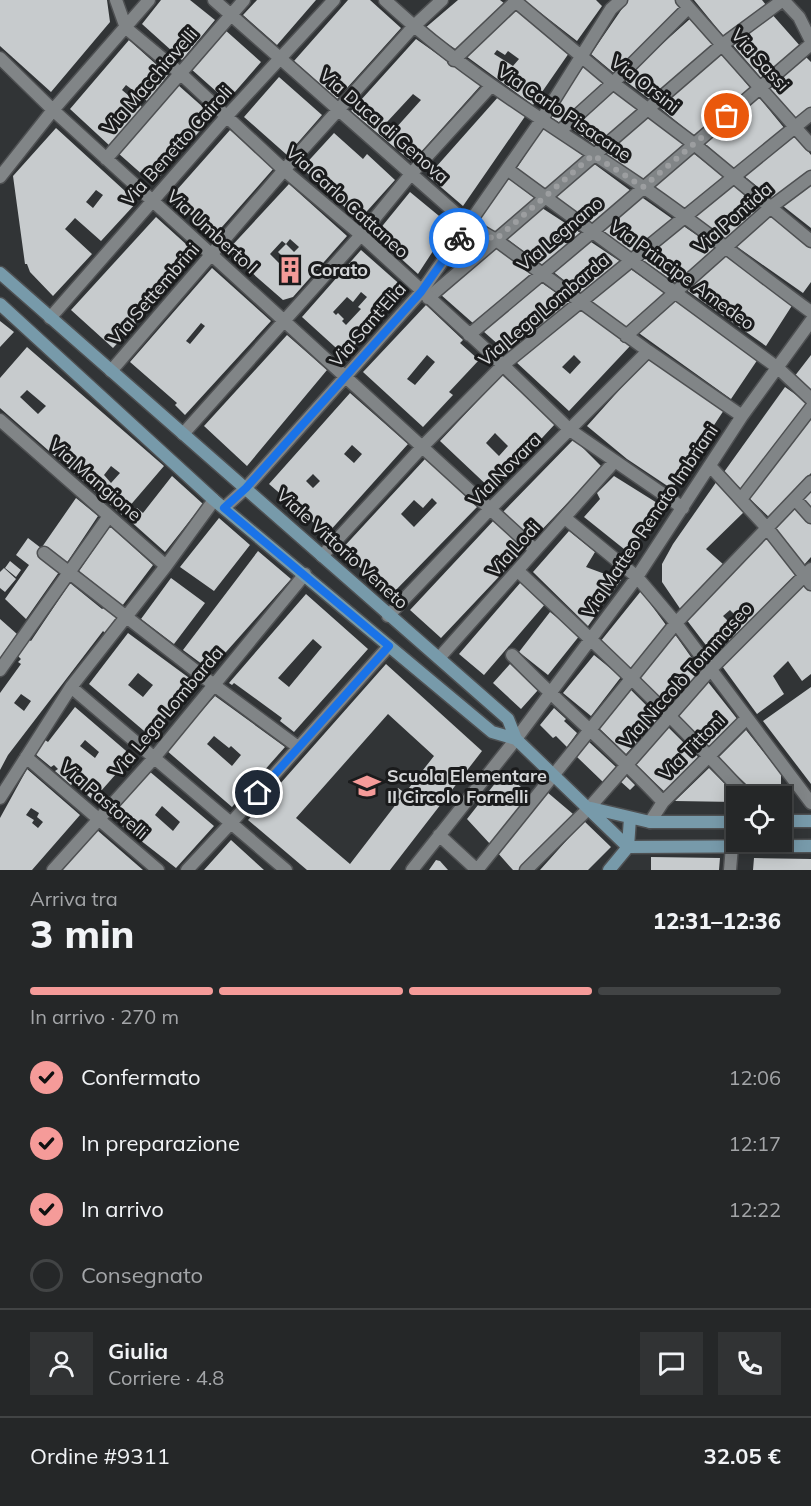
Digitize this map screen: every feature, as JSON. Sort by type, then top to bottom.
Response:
[{"type":"main road","name":"Viale Vittorio Veneto","points":[[0,273],[508,719],[516,739],[628,847]]},
{"type":"main road","name":"Viale Vittorio Veneto","points":[[0,304],[219,504],[492,732],[516,739]]},
{"type":"main road","name":"Viale Vittorio Veneto","points":[[589,808],[650,822],[726,822]]},
{"type":"main road","points":[[609,870],[628,847],[630,818]]},
{"type":"main road","points":[[792,821],[811,821]]},
{"type":"main road","points":[[628,847],[726,846]]},
{"type":"main road","points":[[792,846],[811,846]]},
{"type":"street","points":[[116,0],[126,28]]},
{"type":"street","points":[[0,177],[53,110],[149,0]]},
{"type":"street","name":"Via Duca di Genova","points":[[214,0],[468,224],[495,240],[626,336],[742,416]]},
{"type":"street","name":"Via Macchiavelli","points":[[106,159],[244,0]]},
{"type":"street","name":"Via Benetto Cairoli","points":[[50,318],[226,117],[334,0]]},
{"type":"street","name":"Via Carlo Pisacane","points":[[384,0],[454,60],[643,187],[811,312]]},
{"type":"street","name":"Via Settembrini","points":[[111,371],[284,170],[413,27],[442,0]]},
{"type":"street","points":[[454,60],[516,0]]},
{"type":"street","name":"Via Orsini","points":[[516,0],[613,83],[694,144],[811,241]]},
{"type":"street","name":"Via Sant'Elia","points":[[0,798],[71,687],[166,566],[219,504],[246,488],[425,295],[468,224],[542,119],[582,56],[607,4],[621,0]]},
{"type":"street","points":[[425,295],[495,240],[722,45],[783,0],[805,17],[811,43]]},
{"type":"street","points":[[560,131],[613,83],[685,4]]},
{"type":"street","name":"Via Sassi","points":[[685,4],[811,145]]},
{"type":"street","name":"Via Carlo Cattaneo","points":[[126,28],[180,73],[284,170],[361,235],[503,365],[570,430],[683,508]]},
{"type":"street","name":"Via Legnano","points":[[469,335],[811,43]]},
{"type":"street","name":"Via Umberto I","points":[[0,58],[152,202],[535,550]]},
{"type":"street","points":[[183,434],[491,86]]},
{"type":"street","name":"Via Lega Lombarda","points":[[322,556],[423,446],[503,365],[811,114]]},
{"type":"street","name":"Via Principe Amedeo","points":[[507,169],[778,368],[811,399]]},
{"type":"street","name":"Via Pontida","points":[[626,336],[771,207],[811,177]]},
{"type":"street","name":"Via Matteo Renato Imbriani","points":[[412,870],[516,739],[637,577],[742,416],[811,321]]},
{"type":"street","name":"Via Novara","points":[[388,615],[648,351]]},
{"type":"street","points":[[741,499],[811,408]]},
{"type":"street","name":"Via Mangione","points":[[0,420],[166,566]]},
{"type":"street","name":"Via Lodi","points":[[439,658],[614,462]]},
{"type":"street","points":[[710,466],[809,576]]},
{"type":"street","points":[[439,835],[477,870],[676,623],[811,482]]},
{"type":"street","points":[[795,499],[811,517]]},
{"type":"street","points":[[0,670],[109,516]]},
{"type":"street","points":[[565,518],[637,577],[676,623],[811,802]]},
{"type":"street","points":[[44,553],[298,747]]},
{"type":"street","points":[[518,571],[631,678],[737,786]]},
{"type":"street","name":"Via Lega Lombarda","points":[[52,870],[154,758],[305,574]]},
{"type":"street","name":"Via Niccolò Tommaseo","points":[[526,870],[629,765],[710,670],[809,576]]},
{"type":"street","points":[[187,870],[231,824],[389,646]]},
{"type":"street","points":[[512,655],[550,694],[629,765],[663,802]]},
{"type":"street","points":[[71,687],[285,870]]},
{"type":"street","name":"Via Tittoni","points":[[650,822],[663,802],[747,718]]},
{"type":"street","name":"Via Pastorelli","points":[[26,757],[158,870]]},
{"type":"street","points":[[730,870],[732,852]]},
{"type":"building","points":[[0,0],[107,0],[110,22],[51,92],[0,46]]},
{"type":"building","points":[[161,0],[190,0],[215,20],[182,60],[142,24]]},
{"type":"building","points":[[257,0],[316,0],[277,45],[243,15]]},
{"type":"building","points":[[348,0],[370,0],[401,28],[337,99],[294,61]]},
{"type":"building","points":[[458,0],[500,0],[505,4],[457,50],[424,29]]},
{"type":"building","points":[[524,0],[596,0],[602,6],[577,41]]},
{"type":"building","points":[[628,0],[677,0],[686,10],[615,74],[591,54]]},
{"type":"building","points":[[694,0],[762,0],[766,5],[725,38]]},
{"type":"building","points":[[515,9],[569,53],[533,105],[466,56]],"holes":[[[497,50],[505,55],[508,51],[519,59],[513,66],[494,54]]]},
{"type":"building","points":[[770,12],[801,47],[763,80],[732,44]]},
{"type":"building","points":[[691,18],[715,47],[652,101],[623,79]]},
{"type":"building","points":[[224,29],[261,62],[227,101],[190,68]]},
{"type":"building","points":[[416,39],[481,85],[412,162],[351,111]],"holes":[[[413,94],[421,100],[395,129],[387,122]]]},
{"type":"building","points":[[129,40],[168,75],[147,101],[126,85],[122,90],[142,107],[110,146],[70,109]]},
{"type":"building","points":[[722,54],[751,89],[695,137],[659,107]]},
{"type":"building","points":[[805,56],[811,62],[811,108],[797,120],[768,87]]},
{"type":"building","points":[[584,66],[604,82],[560,123],[549,116]]},
{"type":"building","points":[[279,77],[322,115],[287,155],[244,117]]},
{"type":"building","points":[[178,85],[213,116],[153,184],[118,153]]},
{"type":"building","points":[[612,89],[639,110],[597,147],[568,126]]},
{"type":"building","points":[[499,96],[526,115],[463,206],[428,176]]},
{"type":"building","points":[[758,96],[785,129],[735,170],[704,143]]},
{"type":"building","points":[[648,116],[685,146],[643,181],[602,154]]},
{"type":"building","points":[[543,127],[585,157],[545,193],[515,171]]},
{"type":"building","points":[[56,128],[137,202],[101,241],[75,218],[65,229],[92,254],[53,296],[25,264],[13,176]],"holes":[[[96,190],[103,195],[93,208],[86,202]]]},
{"type":"building","points":[[230,130],[274,168],[214,236],[180,205],[177,208],[168,200]]},
{"type":"building","points":[[792,132],[811,155],[811,172],[775,201],[743,175]]},
{"type":"building","points":[[334,133],[363,159],[367,154],[395,180],[359,220],[302,168]]},
{"type":"building","points":[[692,152],[725,178],[685,211],[651,187]]},
{"type":"building","points":[[593,163],[631,191],[591,225],[553,198]]},
{"type":"building","points":[[508,178],[537,200],[497,234],[479,220]]},
{"type":"building","points":[[732,182],[762,209],[728,241],[692,215]]},
{"type":"building","points":[[811,183],[811,228],[783,206]]},
{"type":"building","points":[[289,184],[347,236],[293,297],[283,300],[227,251]],"holes":[[[290,239],[299,247],[294,252],[286,244]],[[282,241],[286,244],[278,252],[284,258],[279,263],[270,254]]]},
{"type":"building","points":[[410,192],[450,225],[418,274],[375,235]]},
{"type":"building","points":[[640,196],[674,220],[633,255],[600,230]]},
{"type":"building","points":[[542,208],[582,234],[544,267],[506,238]]},
{"type":"building","points":[[770,216],[811,246],[811,282],[803,293],[736,246]]},
{"type":"building","points":[[156,217],[198,255],[113,348],[71,310]]},
{"type":"building","points":[[682,225],[717,249],[677,284],[641,259]]},
{"type":"building","points":[[588,240],[621,262],[583,295],[551,270]]},
{"type":"building","points":[[494,246],[533,276],[474,324],[440,294]]},
{"type":"building","points":[[361,250],[404,288],[345,356],[302,317]],"holes":[[[361,292],[367,297],[358,307],[361,309],[346,325],[342,321],[344,319],[338,313],[336,315],[333,312],[347,297],[353,302]]]},
{"type":"building","points":[[724,255],[793,304],[766,346],[685,289]]},
{"type":"building","points":[[212,268],[271,321],[185,415],[175,405],[177,403],[130,362]],"holes":[[[201,323],[205,326],[190,344],[186,341]]]},
{"type":"building","points":[[629,268],[665,293],[626,327],[589,300]]},
{"type":"building","points":[[539,281],[571,303],[509,354],[483,331]]},
{"type":"building","points":[[673,299],[758,359],[731,399],[636,331]]},
{"type":"building","points":[[426,305],[463,340],[460,343],[479,360],[449,392],[453,395],[423,427],[363,372]],"holes":[[[427,355],[435,362],[415,385],[407,379]]]},
{"type":"building","points":[[579,308],[631,345],[569,411],[515,361]],"holes":[[[574,355],[581,362],[570,374],[562,367]]]},
{"type":"building","points":[[0,321],[14,332],[0,347]]},
{"type":"building","points":[[287,335],[327,370],[247,466],[204,426]]},
{"type":"building","points":[[27,347],[164,466],[122,515],[0,408],[0,378]],"holes":[[[27,390],[46,406],[38,414],[20,397]],[[111,466],[120,473],[111,483],[104,475]]]},
{"type":"building","points":[[811,355],[811,391],[794,377]]},
{"type":"building","points":[[648,358],[724,410],[672,489],[627,459],[587,426]]},
{"type":"building","points":[[502,375],[555,424],[493,491],[440,441]],"holes":[[[495,433],[508,446],[499,456],[486,443]]]},
{"type":"building","points":[[785,387],[809,404],[742,490],[724,472]]},
{"type":"building","points":[[350,393],[408,444],[328,533],[269,484]],"holes":[[[352,445],[362,454],[354,463],[344,454]],[[313,474],[320,481],[313,488],[306,481]]]},
{"type":"building","points":[[811,416],[811,473],[770,518],[749,498]]},
{"type":"building","points":[[574,439],[602,467],[532,540],[503,512]]},
{"type":"building","points":[[425,459],[478,506],[392,594],[340,551]],"holes":[[[432,498],[437,503],[414,527],[401,514],[414,500],[423,508]]]},
{"type":"building","points":[[172,476],[203,504],[165,552],[128,519],[137,508],[143,513]]},
{"type":"building","points":[[614,476],[662,506],[629,553],[584,517],[600,499],[597,493]]},
{"type":"building","points":[[717,481],[746,510],[706,549],[724,565],[681,610],[662,582],[662,564],[673,544]]},
{"type":"building","points":[[811,489],[811,508],[802,498]]},
{"type":"building","points":[[76,498],[98,516],[66,564],[42,547]]},
{"type":"building","points":[[796,507],[811,524],[811,557],[803,566],[773,530]]},
{"type":"building","points":[[219,518],[250,545],[214,591],[180,567]]},
{"type":"building","points":[[495,519],[526,548],[441,638],[410,610]]},
{"type":"building","points":[[110,526],[153,565],[122,606],[79,571]]},
{"type":"building","points":[[569,531],[595,552],[586,567],[621,580],[588,626],[533,572]]},
{"type":"building","points":[[766,536],[796,574],[715,657],[686,619]],"holes":[[[730,610],[735,615],[728,621],[723,616]]]},
{"type":"building","points":[[28,538],[41,548],[37,555],[59,572],[26,619],[5,599],[29,565],[16,555]]},
{"type":"building","points":[[258,551],[291,579],[210,670],[183,650]]},
{"type":"building","points":[[10,561],[21,570],[16,577],[5,568]]},
{"type":"building","points":[[4,568],[16,579],[5,592],[0,588],[0,572]]},
{"type":"building","points":[[171,578],[205,603],[174,644],[141,619]]},
{"type":"building","points":[[521,582],[546,603],[484,675],[459,654]]},
{"type":"building","points":[[70,583],[102,609],[116,615],[105,633],[103,631],[8,755],[0,770],[0,693],[21,664],[18,662],[21,659],[18,656],[29,640],[31,641]],"holes":[[[21,694],[31,701],[24,711],[14,703]]]},
{"type":"building","points":[[804,583],[811,590],[811,674],[802,681],[788,661],[773,676],[784,694],[757,714],[722,666]]},
{"type":"building","points":[[641,591],[666,625],[631,669],[600,642]]},
{"type":"building","points":[[306,594],[368,649],[294,732],[280,721],[282,718],[234,683],[232,685],[229,683]],"holes":[[[313,639],[322,647],[289,687],[278,678]]]},
{"type":"building","points":[[550,612],[580,635],[548,675],[519,652]]},
{"type":"building","points":[[0,619],[17,634],[0,658]]},
{"type":"building","points":[[128,633],[196,683],[150,736],[89,684]],"holes":[[[138,673],[153,685],[143,697],[128,685]]]},
{"type":"building","points":[[674,633],[701,671],[669,708],[638,679]]},
{"type":"building","points":[[594,655],[621,677],[591,716],[563,693]]},
{"type":"building","name":"Scuola Elementare II Circolo Fornelli","points":[[386,664],[482,751],[390,870],[307,870],[248,820]],"holes":[[[388,714],[434,756],[405,793],[398,788],[393,794],[400,799],[350,864],[296,818]]]},
{"type":"building","points":[[510,664],[538,690],[521,709],[493,683]]},
{"type":"building","points":[[708,682],[738,720],[710,749],[678,716]]},
{"type":"building","points":[[811,687],[811,784],[763,721]]},
{"type":"building","points":[[630,689],[659,718],[626,754],[599,728]]},
{"type":"building","points":[[215,696],[285,747],[232,807],[166,750]],"holes":[[[214,736],[229,748],[231,746],[241,755],[232,766],[207,744]]]},
{"type":"building","points":[[75,707],[132,756],[93,800],[55,771],[58,769],[54,765],[51,767],[34,753],[45,740],[48,742]],"holes":[[[85,740],[99,752],[95,758],[80,746]]]},
{"type":"building","points":[[554,708],[577,733],[567,747],[556,736],[553,738],[540,725]]},
{"type":"building","points":[[668,727],[700,759],[666,793],[635,764]]},
{"type":"building","points":[[746,730],[781,774],[781,784],[778,786],[748,786],[718,758]]},
{"type":"building","points":[[588,741],[616,767],[603,782],[576,756]]},
{"type":"building","points":[[709,768],[727,786],[726,802],[675,801]]},
{"type":"building","points":[[27,769],[80,815],[32,870],[0,870],[0,818]],"holes":[[[31,808],[39,813],[37,817],[43,822],[38,828],[32,823],[34,820],[26,815]]]},
{"type":"building","points":[[149,771],[214,826],[176,868],[108,815]],"holes":[[[162,806],[180,822],[173,831],[155,815]]]},
{"type":"building","points":[[504,772],[530,795],[491,845],[467,819]]},
{"type":"building","points":[[626,776],[635,785],[630,790],[620,781]]},
{"type":"building","points":[[547,792],[573,814],[524,870],[513,870],[497,852]]},
{"type":"building","points":[[584,821],[611,847],[588,870],[540,870]]},
{"type":"building","points":[[97,830],[143,870],[61,870]]},
{"type":"building","points":[[231,840],[264,870],[204,870]]},
{"type":"building","points":[[651,857],[720,858],[719,870],[651,870]]},
{"type":"building","points":[[754,858],[811,859],[811,870],[753,870]]},
{"type":"building","points":[[436,860],[440,861],[448,870],[429,870]]},
{"type":"way so far","points":[[459,238],[468,224],[495,240],[593,155],[643,187],[727,116]]},
{"type":"place","name":"Corato","points":[[290,270]]},
{"type":"place","name":"Scuola Elementare II Circolo Fornelli","points":[[367,786]]},
{"type":"route","points":[[258,793],[389,646],[224,508],[246,488],[421,292],[459,238]]}]
